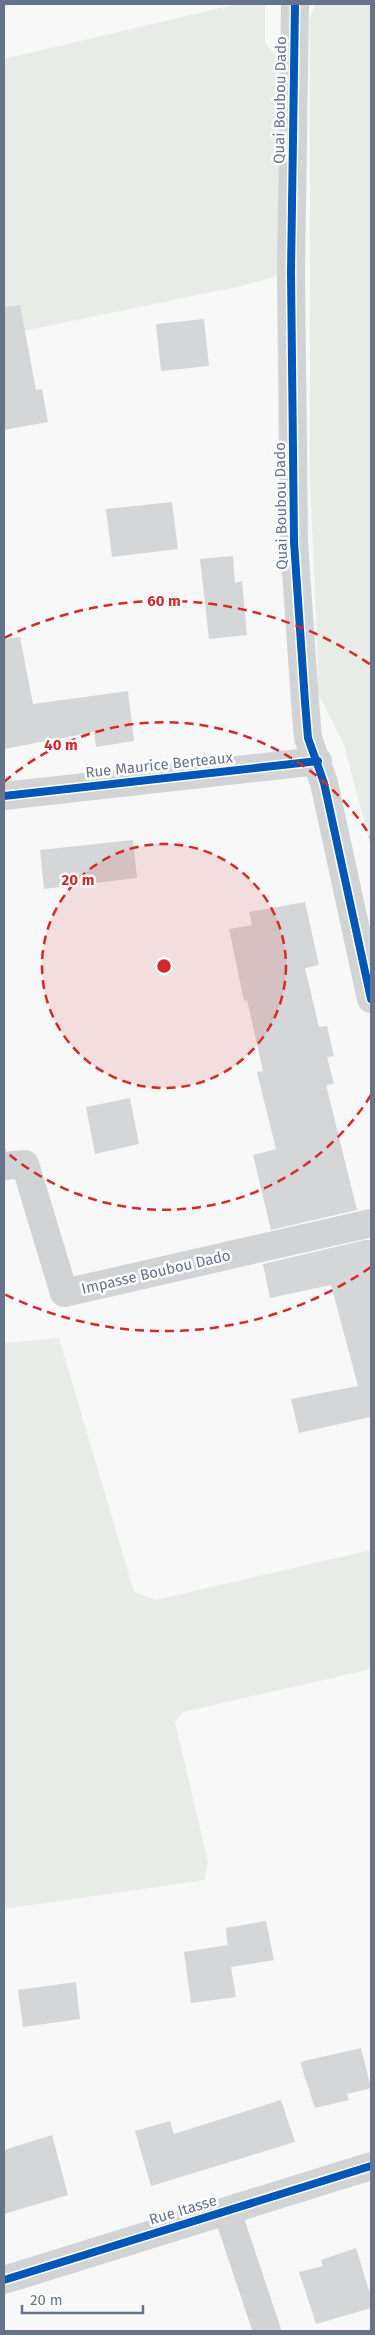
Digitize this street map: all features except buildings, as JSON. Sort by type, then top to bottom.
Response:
[{"type":"street","name":"Quai Boubou Dado","points":[[295,4],[292,272],[294,542],[308,738],[318,761],[371,999]]},
{"type":"street","name":"Rue Maurice Berteaux","points":[[4,796],[318,761]]},
{"type":"street","name":"Impasse Boubou Dado","points":[[4,1166],[25,1164],[64,1293],[371,1223]]},
{"type":"street","name":"Rue Itasse","points":[[4,2280],[371,2166]]},
{"type":"street","points":[[227,2211],[267,2331]]},
{"type":"shaded area","points":[[237,4],[265,4],[265,43],[293,75],[291,272],[241,286],[4,335],[4,59]]},
{"type":"shaded area","points":[[315,4],[371,4],[371,847],[344,745],[318,693],[310,479],[310,19]]},
{"type":"shaded area","points":[[59,1338],[134,1592],[156,1600],[371,1550],[371,1669],[183,1712],[175,1722],[208,1862],[204,1880],[4,1909],[4,1343]]},
{"type":"cycle path","points":[[295,4],[291,272],[294,542],[305,702],[308,738],[324,783],[371,999]]},
{"type":"cycle path","points":[[4,796],[318,761]]},
{"type":"cycle path","points":[[4,2280],[371,2166]]}]
